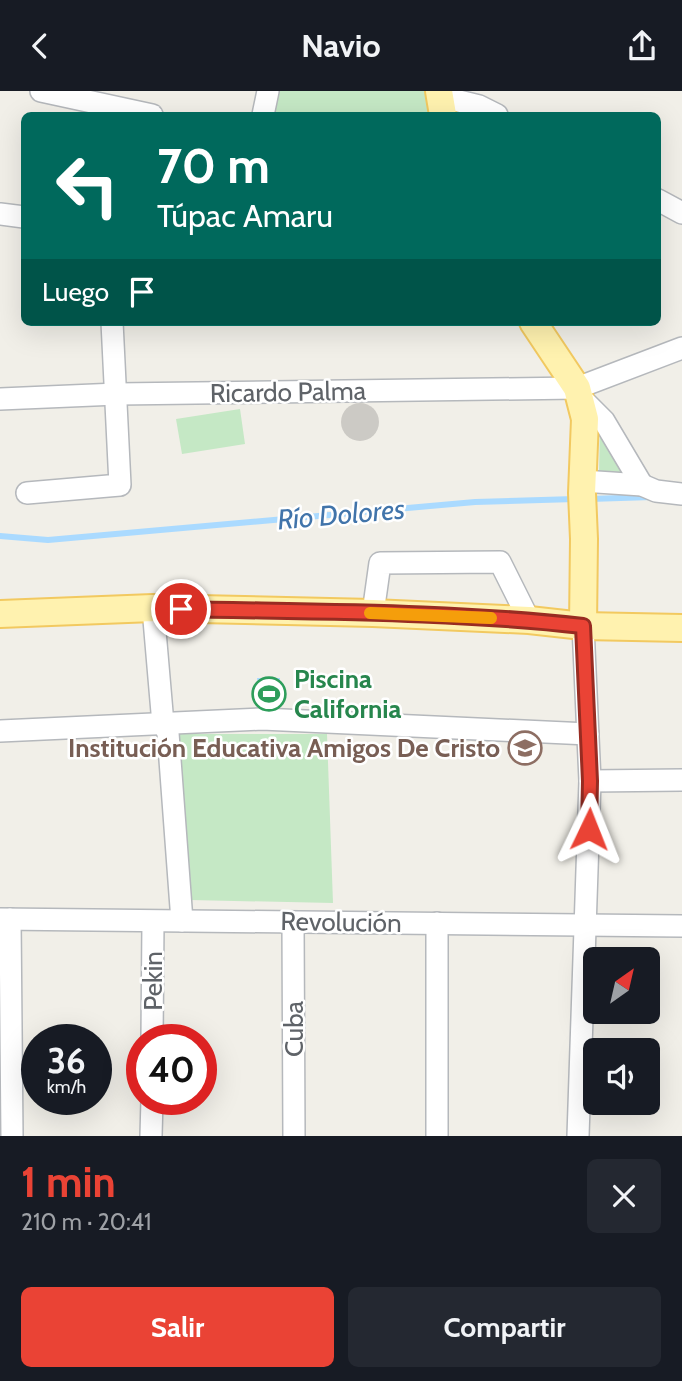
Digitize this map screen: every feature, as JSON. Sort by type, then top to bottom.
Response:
[{"type":"main road","points":[[536,326],[578,392],[585,419],[582,487],[583,626]]},
{"type":"main road","points":[[0,614],[153,608],[373,613],[529,620],[583,626],[682,628]]},
{"type":"street","points":[[41,91],[98,110],[120,112]]},
{"type":"street","points":[[264,112],[268,91]]},
{"type":"street","points":[[440,101],[479,106],[491,112]]},
{"type":"street","points":[[661,202],[682,213]]},
{"type":"street","points":[[0,214],[21,217]]},
{"type":"street","points":[[27,493],[120,485],[112,326]]},
{"type":"street","points":[[642,485],[604,421],[578,392],[682,348]]},
{"type":"street","name":"Ricardo Palma","points":[[0,399],[117,394],[578,392]]},
{"type":"street","points":[[582,487],[642,485],[656,491],[682,494]]},
{"type":"street","points":[[373,613],[380,563],[500,562],[529,620]]},
{"type":"street","points":[[153,608],[163,724],[168,733],[182,921]]},
{"type":"street","points":[[578,1136],[590,781],[583,626]]},
{"type":"street","points":[[0,731],[262,719],[588,734]]},
{"type":"street","points":[[590,781],[682,779]]},
{"type":"street","points":[[5,919],[12,1136]]},
{"type":"street","name":"Revolución","points":[[5,919],[682,926]]},
{"type":"street","name":"Pekin","points":[[152,1024],[153,922]]},
{"type":"street","name":"Cuba","points":[[293,922],[294,1136]]},
{"type":"street","points":[[437,923],[437,1136]]},
{"type":"street","points":[[151,1136],[152,1115]]},
{"type":"green space","points":[[276,91],[429,91],[429,112],[271,112]]},
{"type":"green space","points":[[240,409],[245,444],[182,454],[176,419]]},
{"type":"green space","points":[[600,424],[626,477],[599,472]]},
{"type":"green space","points":[[176,734],[327,734],[333,903],[190,900]]},
{"type":"water","name":"Piscina California","points":[[257,678],[280,678],[278,709],[260,709]]},
{"type":"building","points":[[360,403],[373,409],[379,422],[373,435],[360,441],[347,435],[341,422],[347,409]]},
{"type":"waterway","name":"Río Dolores","points":[[589,499],[652,497]]},
{"type":"waterway","name":"Río Dolores","points":[[0,536],[48,540],[475,502],[575,499]]},
{"type":"slow traffic","points":[[370,613],[491,618]]},
{"type":"place","name":"Piscina California","points":[[269,694]]},
{"type":"place","name":"Institución Educativa Amigos De Cristo","points":[[525,748]]},
{"type":"route","points":[[181,609],[373,613],[529,620],[583,626],[590,781],[589,829]]}]
